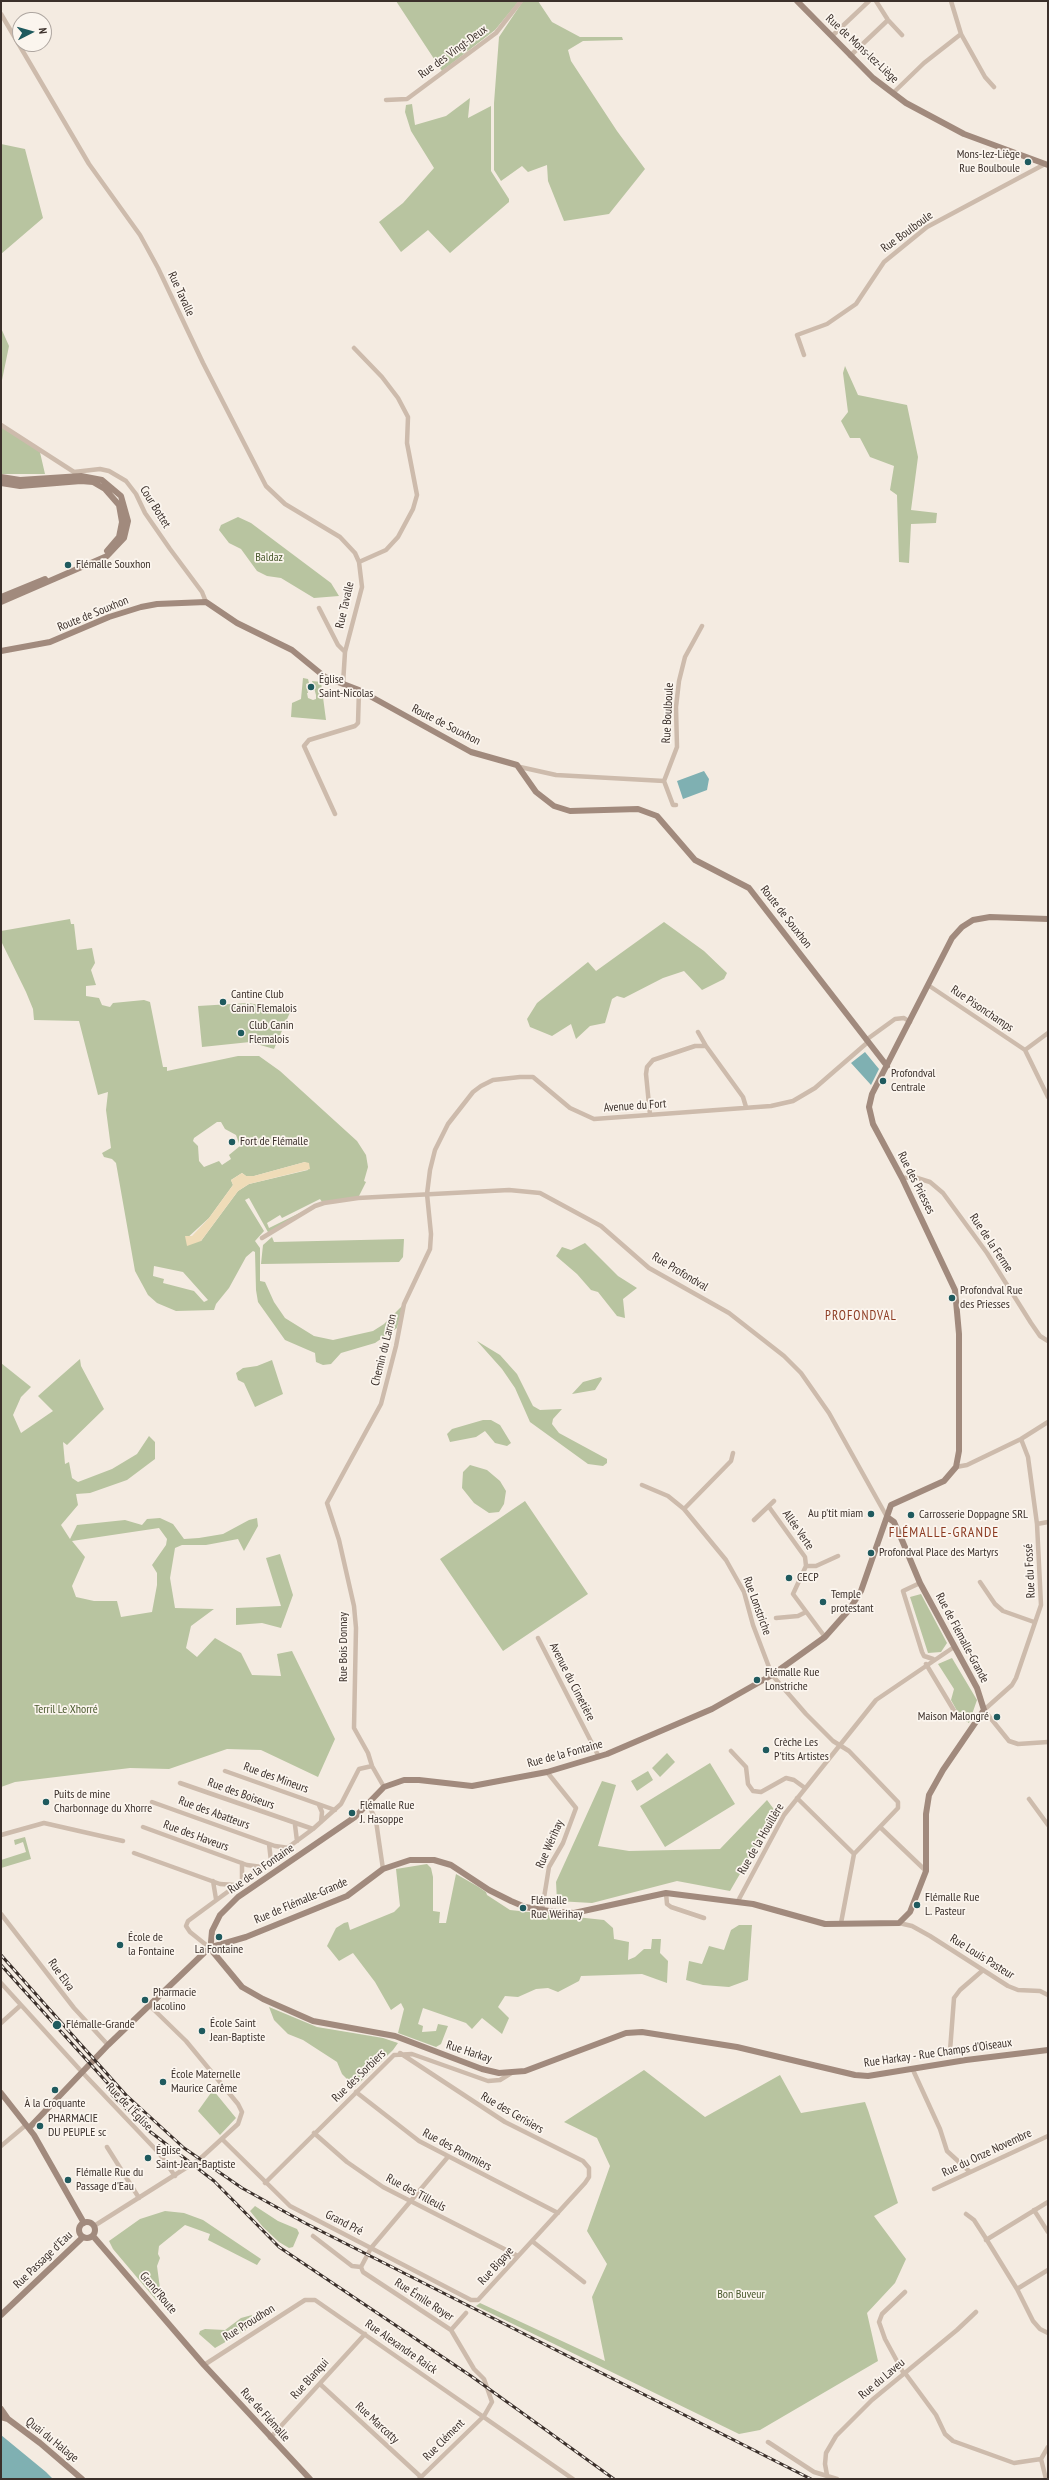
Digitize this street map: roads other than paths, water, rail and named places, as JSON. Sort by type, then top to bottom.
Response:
[{"type":"street","name":"Rue des Vingt-Deux","points":[[386,100],[407,99],[496,33],[521,1]]},
{"type":"street","name":"Rue de Mons-lez-Liège","points":[[797,1],[850,56],[892,93],[964,134],[1046,165]]},
{"type":"street","points":[[832,36],[869,1]]},
{"type":"street","points":[[876,1],[888,20],[902,34]]},
{"type":"street","points":[[951,1],[961,34],[985,77],[994,87]]},
{"type":"street","name":"Rue Tavalle","points":[[1,14],[89,164],[140,235],[158,268],[203,363],[266,486],[285,504],[340,536],[355,553],[359,562],[362,588],[345,652],[343,684]]},
{"type":"street","points":[[850,56],[888,20]]},
{"type":"street","points":[[892,93],[924,63],[961,34]]},
{"type":"street","name":"Rue Boulboule","points":[[804,355],[797,334],[827,324],[856,304],[884,262],[927,227],[1046,165]]},
{"type":"street","points":[[354,348],[382,377],[398,398],[408,417],[407,443],[417,495],[413,509],[398,537],[386,550],[359,562]]},
{"type":"street","name":"Cour Bottet","points":[[1,425],[74,472],[100,469],[109,471],[126,482],[136,494],[145,514],[200,588],[206,602]]},
{"type":"street","points":[[1,477],[20,480],[81,476],[93,477],[109,485],[121,496],[128,521],[124,538],[107,556],[1,602]]},
{"type":"street","points":[[1,483],[20,486],[74,481],[93,482],[105,489],[116,499],[122,522],[119,537],[104,553],[1,597]]},
{"type":"street","name":"Route de Souxhon","points":[[1,651],[50,642],[108,617],[141,607],[157,604],[206,602],[237,623],[292,650],[325,677],[359,690],[471,752],[517,765],[520,767],[536,792],[554,806],[570,811],[638,809],[657,816],[695,860],[749,888],[887,1066]]},
{"type":"street","name":"Rue Tavalle","points":[[319,608],[338,645],[345,652]]},
{"type":"street","name":"Rue Boulboule","points":[[664,781],[677,747],[676,707],[679,681],[685,657],[702,626]]},
{"type":"street","points":[[335,814],[304,746],[309,740],[355,726],[358,723],[359,690]]},
{"type":"street","points":[[520,767],[556,775],[664,781],[673,805],[676,805]]},
{"type":"street","name":"Rue des Priesses","points":[[956,1467],[959,1451],[957,1296],[947,1271],[902,1178],[873,1124],[869,1107],[872,1094],[952,938],[973,920],[990,917],[1048,919]]},
{"type":"street","name":"Rue Pisonchamps","points":[[928,985],[1025,1050]]},
{"type":"street","name":"Avenue du Fort","points":[[427,1194],[430,1170],[435,1150],[448,1124],[472,1092],[486,1083],[507,1078],[533,1077],[570,1108],[594,1119],[771,1106],[793,1100],[815,1088],[867,1041],[896,1019],[904,1018],[910,1022]]},
{"type":"street","points":[[698,1032],[706,1046],[742,1097],[746,1107]]},
{"type":"street","points":[[1048,1033],[1025,1050],[1048,1097]]},
{"type":"street","points":[[650,1115],[646,1074],[647,1067],[653,1060],[694,1046],[706,1046]]},
{"type":"street","name":"Rue de la Ferme","points":[[902,1178],[914,1177],[930,1182],[943,1193],[987,1253],[1030,1323],[1040,1336],[1048,1341]]},
{"type":"street","name":"Rue Profondval","points":[[427,1194],[526,1190],[540,1193],[601,1226],[650,1268],[729,1312],[784,1356],[814,1389],[887,1517]]},
{"type":"street","points":[[262,1238],[315,1206],[324,1203],[358,1198],[427,1194]]},
{"type":"street","name":"Chemin du Larron","points":[[327,1503],[381,1404],[404,1304],[430,1249],[431,1234],[427,1194]]},
{"type":"street","points":[[887,1517],[891,1505],[944,1481],[956,1467],[967,1465],[1021,1439],[1048,1422]]},
{"type":"street","name":"Rue du Fossé","points":[[984,1710],[1012,1685],[1016,1679],[1041,1605],[1042,1594],[1037,1524],[1028,1458],[1021,1439]]},
{"type":"street","points":[[684,1509],[731,1461],[733,1453]]},
{"type":"street","name":"Rue Lonstriche","points":[[642,1484],[668,1496],[684,1509],[726,1560],[742,1588],[753,1625],[772,1675],[806,1714],[840,1746],[849,1751],[898,1802],[898,1808],[854,1854]]},
{"type":"street","name":"Allée Verte","points":[[754,1520],[774,1501]]},
{"type":"street","name":"Rue Bois Donnay","points":[[327,1503],[339,1540],[354,1606],[354,1728],[384,1787]]},
{"type":"street","name":"Allée Verte","points":[[769,1507],[805,1558],[806,1566],[793,1594],[825,1637]]},
{"type":"street","name":"Rue de Flémalle-Grande","points":[[887,1517],[894,1522],[920,1583],[977,1688],[984,1710]]},
{"type":"street","name":"Rue de la Fontaine","points":[[211,1946],[212,1931],[220,1915],[238,1896],[355,1817],[384,1787],[404,1780],[420,1780],[472,1786],[547,1772],[599,1757],[712,1709],[772,1675],[825,1637],[849,1610],[860,1591],[887,1517]]},
{"type":"street","points":[[1037,1524],[1048,1522]]},
{"type":"street","name":"Allée Verte","points":[[806,1566],[814,1566],[838,1556]]},
{"type":"street","points":[[980,1582],[995,1604],[1003,1611],[1034,1622]]},
{"type":"street","points":[[920,1583],[903,1591],[922,1652],[924,1656],[933,1659]]},
{"type":"street","points":[[776,1618],[798,1616],[806,1612]]},
{"type":"street","name":"Avenue du Cimetière","points":[[538,1638],[599,1757]]},
{"type":"street","name":"Rue de la Houillère","points":[[738,1901],[784,1815],[881,1695],[933,1659],[954,1647]]},
{"type":"street","points":[[926,1664],[956,1714]]},
{"type":"street","points":[[899,1924],[910,1912],[926,1871],[926,1814],[929,1795],[943,1770],[984,1710],[1009,1741],[1018,1744],[1048,1742]]},
{"type":"street","name":"Rue de la Houillère","points":[[731,1752],[746,1767],[748,1784],[753,1791],[761,1792],[786,1778],[794,1780],[805,1788]]},
{"type":"street","points":[[1,2146],[28,2127],[108,2045],[211,1946],[190,1932],[186,1926],[188,1921],[313,1829],[335,1810],[345,1797],[356,1772],[362,1767],[372,1766]]},
{"type":"street","name":"Rue des Mineurs","points":[[225,1771],[335,1810]]},
{"type":"street","name":"Rue Wérihay","points":[[542,1910],[549,1867],[563,1844],[576,1808],[547,1772]]},
{"type":"street","name":"Rue des Boiseurs","points":[[180,1783],[295,1825],[313,1829]]},
{"type":"street","points":[[797,1798],[854,1854],[840,1923]]},
{"type":"street","points":[[1029,1799],[1048,1825]]},
{"type":"street","name":"Rue des Abatteurs","points":[[152,1802],[269,1844],[289,1848]]},
{"type":"street","points":[[368,1803],[376,1821],[383,1869]]},
{"type":"street","name":"Rue des Mineurs","points":[[319,1805],[322,1812],[321,1822]]},
{"type":"street","points":[[1,1835],[44,1823],[124,1841]]},
{"type":"street","points":[[295,1825],[297,1841]]},
{"type":"street","name":"Rue des Haveurs","points":[[143,1827],[242,1863],[262,1867]]},
{"type":"street","points":[[880,1827],[926,1871]]},
{"type":"street","points":[[269,1844],[270,1860]]},
{"type":"street","points":[[134,1853],[213,1881],[235,1885]]},
{"type":"street","name":"Rue de Flémalle-Grande","points":[[211,1946],[246,1937],[347,1896],[383,1869],[410,1860],[434,1860],[451,1865],[489,1890],[511,1901],[542,1910],[574,1913],[666,1893],[738,1901],[824,1924],[899,1924],[912,1926],[930,1936]]},
{"type":"street","points":[[242,1863],[242,1880]]},
{"type":"street","points":[[213,1881],[216,1899]]},
{"type":"street","points":[[666,1893],[667,1904],[671,1908],[704,1918]]},
{"type":"street","name":"Rue Elva","points":[[1,1914],[71,2004],[108,2045]]},
{"type":"street","name":"Rue Louis Pasteur","points":[[930,1936],[982,1971],[1014,1989],[1040,1991],[1048,1995]]},
{"type":"street","name":"Rue Harkay","points":[[211,1946],[228,1973],[242,1987],[263,1999],[313,2021],[395,2036],[482,2069],[499,2073],[525,2071],[626,2033],[659,2034],[763,2054]]},
{"type":"street","points":[[950,2051],[954,1998],[960,1990],[982,1971]]},
{"type":"street","name":"Rue de l'Église","points":[[1,1983],[82,2072],[159,2153],[175,2176]]},
{"type":"street","points":[[1,2023],[21,2005]]},
{"type":"street","points":[[150,2006],[186,2041],[241,2109],[242,2116],[238,2124],[202,2157]]},
{"type":"street","name":"Rue Harkay - Rue Champs d'Oiseaux","points":[[763,2054],[855,2076],[868,2076],[913,2070],[966,2060],[1048,2050]]},
{"type":"street","name":"Rue des Sorbiers","points":[[265,2183],[392,2056],[400,2053],[412,2054],[488,2081],[500,2080],[513,2072]]},
{"type":"street","name":"Rue des Cerisiers","points":[[400,2053],[505,2122],[586,2163],[589,2168],[589,2177],[575,2194]]},
{"type":"street","points":[[913,2070],[940,2129],[947,2151],[970,2172]]},
{"type":"street","name":"Rue des Pommiers","points":[[356,2092],[400,2128],[447,2158],[558,2213]]},
{"type":"street","points":[[1,2093],[28,2127],[84,2223]]},
{"type":"street","name":"Rue des Tilleuls","points":[[314,2133],[361,2172],[410,2202],[518,2256]]},
{"type":"street","name":"Rue du Onze Novembre","points":[[934,2189],[1048,2136]]},
{"type":"street","name":"Grand Pré","points":[[222,2139],[265,2183],[295,2208],[474,2301]]},
{"type":"street","points":[[107,2147],[139,2198]]},
{"type":"street","points":[[361,2267],[371,2248],[447,2158]]},
{"type":"street","points":[[94,2226],[189,2166]]},
{"type":"street","name":"Rue Bigaye","points":[[474,2301],[480,2298],[575,2194]]},
{"type":"street","points":[[986,2240],[1048,2202]]},
{"type":"street","points":[[1034,2210],[1048,2232]]},
{"type":"street","points":[[966,2214],[974,2220],[1017,2289],[1033,2321],[1040,2329],[1048,2333]]},
{"type":"street","points":[[89,2222],[94,2226],[95,2230],[93,2236],[82,2237],[79,2229],[84,2223],[89,2222]]},
{"type":"street","name":"Grand'Route","points":[[93,2236],[204,2365]]},
{"type":"street","name":"Rue Émile Royer","points":[[313,2236],[352,2266],[361,2267],[363,2272],[451,2330],[474,2369],[486,2384],[492,2402],[484,2416]]},
{"type":"street","name":"Rue Passage d'Eau","points":[[1,2315],[82,2237]]},
{"type":"street","points":[[532,2242],[584,2282]]},
{"type":"street","points":[[1017,2289],[1048,2270]]},
{"type":"street","points":[[905,2292],[882,2314],[879,2322],[885,2339],[904,2373],[934,2412],[950,2439],[1010,2462],[1021,2463],[1041,2459]]},
{"type":"street","name":"Rue Proudhon","points":[[204,2365],[305,2300]]},
{"type":"street","name":"Rue Alexandre Raick","points":[[305,2300],[315,2300],[484,2416]]},
{"type":"street","name":"Rue du Laveu","points":[[827,2475],[825,2460],[830,2443],[866,2405],[957,2330],[976,2312]]},
{"type":"street","points":[[451,2330],[466,2313]]},
{"type":"street","name":"Rue Blanqui","points":[[270,2438],[365,2334]]},
{"type":"street","name":"Rue de Flémalle","points":[[204,2365],[270,2438],[310,2479]]},
{"type":"street","name":"Rue Marcotty","points":[[320,2384],[420,2478]]},
{"type":"street","name":"Quai du Halage","points":[[1,2409],[4,2418],[82,2479]]},
{"type":"street","points":[[484,2416],[573,2479]]},
{"type":"street","name":"Rue Clément","points":[[420,2478],[484,2416]]},
{"type":"street","points":[[768,2442],[814,2472],[837,2479]]},
{"type":"street","points":[[1046,2479],[1041,2459],[1048,2447]]},
{"type":"water","points":[[704,771],[709,779],[707,790],[683,799],[677,781]]},
{"type":"water","points":[[865,1052],[879,1069],[871,1085],[851,1063]]},
{"type":"water","points":[[1,2435],[46,2472],[53,2479],[1,2479]]},
{"type":"tunnel","points":[[189,2166],[202,2157]]},
{"type":"railway","points":[[1,1955],[126,2095],[184,2148],[242,2188],[305,2223],[811,2479]]},
{"type":"railway","points":[[1,1965],[120,2097]]},
{"type":"railway","points":[[112,2095],[148,2130],[214,2181],[279,2247],[471,2376],[614,2479]]},
{"type":"place","name":"Mons-lez-Liège Rue Boulboule","points":[[1028,162]]},
{"type":"place","name":"Flémalle Souxhon","points":[[68,565]]},
{"type":"place","name":"Église Saint-Nicolas","points":[[311,687]]},
{"type":"place","name":"Cantine Club Canin Flemalois","points":[[223,1002]]},
{"type":"place","name":"Club Canin Flemalois","points":[[241,1033]]},
{"type":"place","name":"Profondval Centrale","points":[[883,1081]]},
{"type":"place","name":"Fort de Flémalle","points":[[232,1142]]},
{"type":"place","name":"Profondval Rue des Priesses","points":[[952,1298]]},
{"type":"place","name":"Au p'tit miam","points":[[871,1514]]},
{"type":"place","name":"Carrosserie Doppagne SRL","points":[[911,1515]]},
{"type":"place","name":"Profondval Place des Martyrs","points":[[871,1553]]},
{"type":"place","name":"CECP","points":[[789,1578]]},
{"type":"place","name":"Temple protestant","points":[[823,1602]]},
{"type":"place","name":"Flémalle Rue Lonstriche","points":[[757,1680]]},
{"type":"place","name":"Maison Malongré","points":[[997,1717]]},
{"type":"place","name":"Crèche Les P'tits Artistes","points":[[766,1750]]},
{"type":"place","name":"Puits de mine Charbonnage du Xhorre","points":[[46,1802]]},
{"type":"place","name":"Flémalle Rue J. Hasoppe","points":[[352,1813]]},
{"type":"place","name":"Flémalle Rue L. Pasteur","points":[[917,1905]]},
{"type":"place","name":"Flémalle Rue Wérihay","points":[[523,1908]]},
{"type":"place","name":"La Fontaine","points":[[219,1937]]},
{"type":"place","name":"École de la Fontaine","points":[[120,1945]]},
{"type":"place","name":"Pharmacie Iacolino","points":[[145,2000]]},
{"type":"place","name":"Flémalle-Grande","points":[[57,2025]]},
{"type":"place","name":"École Saint Jean-Baptiste","points":[[202,2031]]},
{"type":"place","name":"École Maternelle Maurice Carême","points":[[163,2082]]},
{"type":"place","name":"À la Croquante","points":[[55,2090]]},
{"type":"place","name":"PHARMACIE DU PEUPLE sc","points":[[40,2126]]},
{"type":"place","name":"Église Saint-Jean-Baptiste","points":[[148,2158]]},
{"type":"place","name":"Flémalle Rue du Passage d'Eau","points":[[68,2180]]},
{"type":"district","name":"PROFONDVAL","points":[[861,1316]]},
{"type":"district","name":"FLÉMALLE-GRANDE","points":[[944,1533]]},
{"type":"park label","name":"Baldaz","points":[[269,558]]},
{"type":"park label","name":"Terril Le Xhorré","points":[[66,1710]]},
{"type":"park label","name":"Bon Buveur","points":[[741,2295]]}]
